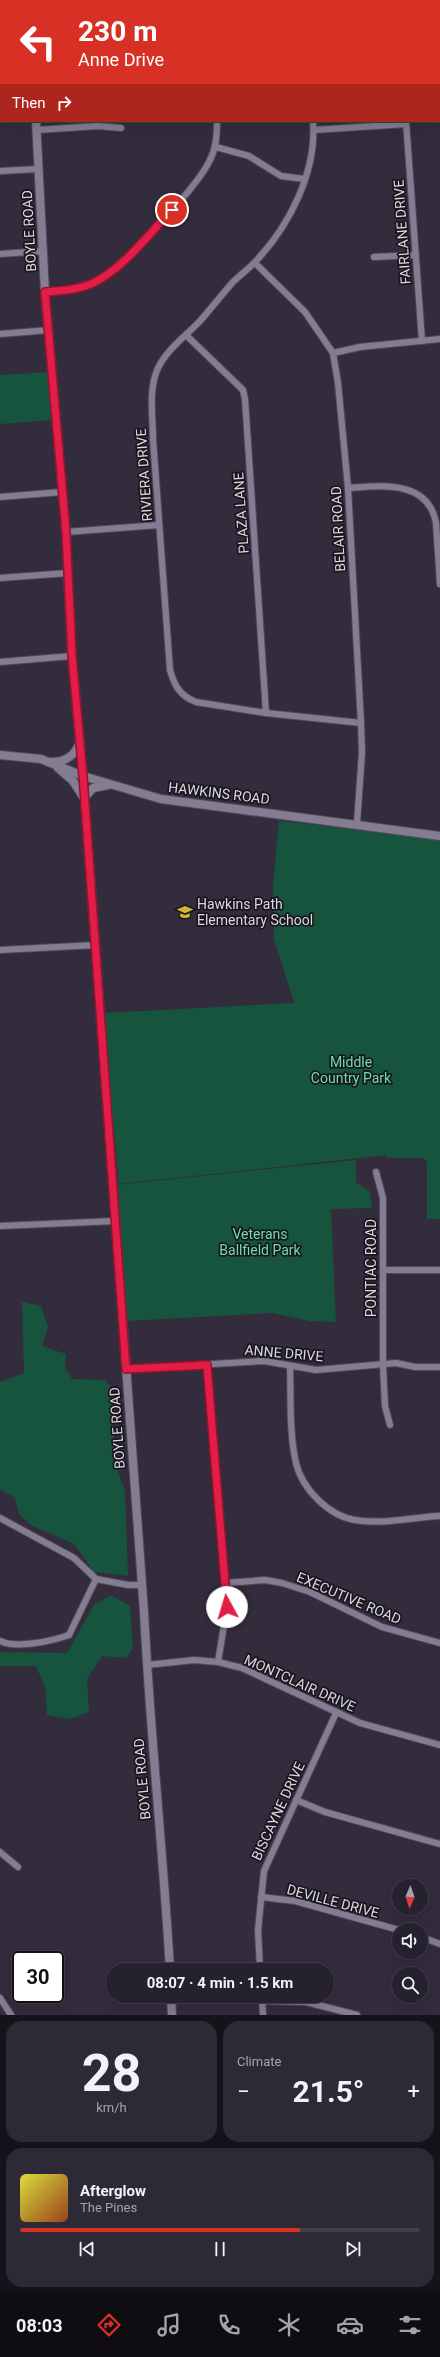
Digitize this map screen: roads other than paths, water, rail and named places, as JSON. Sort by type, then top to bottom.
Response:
[{"type":"street","name":"BOYLE ROAD","points":[[36,122],[45,292],[66,532],[72,656],[96,945],[156,1788],[165,1880],[170,1963]]},
{"type":"street","points":[[45,292],[73,289],[91,284],[118,266],[183,199],[208,164],[216,147],[217,122]]},
{"type":"street","name":"RIVIERA DRIVE","points":[[313,122],[314,130],[310,162],[304,180],[287,218],[255,263],[233,282],[167,354],[158,367],[153,383],[151,402],[170,670],[176,688],[188,699],[196,702],[266,713],[361,723]]},
{"type":"street","points":[[314,130],[406,123]]},
{"type":"street","name":"FAIRLANE DRIVE","points":[[406,123],[422,341]]},
{"type":"street","points":[[37,130],[98,126],[121,128]]},
{"type":"street","points":[[216,147],[249,156],[281,176],[304,180]]},
{"type":"street","points":[[0,171],[39,169]]},
{"type":"street","points":[[0,254],[43,251]]},
{"type":"street","points":[[374,257],[415,255]]},
{"type":"street","name":"BELAIR ROAD","points":[[255,263],[305,312],[332,353],[338,383],[348,488],[361,723],[362,752],[356,824]]},
{"type":"street","points":[[0,334],[49,330]]},
{"type":"street","name":"PLAZA LANE","points":[[186,335],[243,390],[245,399],[266,713]]},
{"type":"street","points":[[332,353],[360,347],[440,339]]},
{"type":"street","points":[[348,488],[389,486],[407,489],[427,504],[434,513],[436,523],[440,584]]},
{"type":"street","points":[[0,497],[62,492]]},
{"type":"street","points":[[66,532],[159,525]]},
{"type":"street","points":[[0,578],[68,573]]},
{"type":"street","points":[[0,662],[72,656]]},
{"type":"street","points":[[50,762],[67,760],[73,755],[80,741]]},
{"type":"street","name":"HAWKINS ROAD","points":[[0,755],[28,756],[50,762],[83,776],[161,799],[440,836]]},
{"type":"street","points":[[50,762],[74,781],[84,798],[92,788],[113,785]]},
{"type":"street","points":[[0,950],[96,945]]},
{"type":"street","name":"PONTIAC ROAD","points":[[376,1172],[383,1198],[383,1365],[385,1406],[390,1426]]},
{"type":"street","points":[[0,1226],[115,1221]]},
{"type":"street","points":[[384,1270],[440,1270]]},
{"type":"street","name":"ANNE DRIVE","points":[[126,1369],[264,1361],[316,1370],[396,1363],[415,1367],[440,1367]]},
{"type":"street","points":[[207,1365],[227,1607],[218,1662]]},
{"type":"street","points":[[290,1366],[296,1464],[311,1491],[321,1502],[334,1512],[354,1520],[374,1521],[440,1516]]},
{"type":"street","points":[[0,1518],[74,1558],[96,1579],[128,1585],[142,1585]]},
{"type":"street","points":[[0,1641],[8,1645],[53,1641],[69,1634],[96,1579]]},
{"type":"street","name":"EXECUTIVE ROAD","points":[[224,1583],[265,1580],[282,1582],[310,1592],[354,1615],[382,1627],[440,1643]]},
{"type":"street","name":"MONTCLAIR DRIVE","points":[[147,1665],[194,1660],[218,1662],[242,1668],[360,1723],[440,1745]]},
{"type":"street","name":"BISCAYNE DRIVE","points":[[260,1963],[258,1930],[261,1897],[260,1886],[266,1864],[336,1713]]},
{"type":"street","points":[[296,1800],[325,1812],[440,1844]]},
{"type":"street","points":[[0,1852],[18,1866]]},
{"type":"street","name":"DEVILLE DRIVE","points":[[261,1897],[295,1901],[392,1928]]},
{"type":"street","points":[[428,1940],[440,1944]]},
{"type":"street","points":[[0,1998],[11,2015]]},
{"type":"street","points":[[171,2003],[172,2015]]},
{"type":"street","points":[[263,2003],[264,2015]]},
{"type":"street","points":[[310,2003],[357,2015]]},
{"type":"place","name":"Hawkins Path Elementary School","points":[[185,912]]},
{"type":"park label","name":"Middle Country Park","points":[[351,1070]]},
{"type":"park label","name":"Veterans Ballfield Park","points":[[260,1242]]}]
